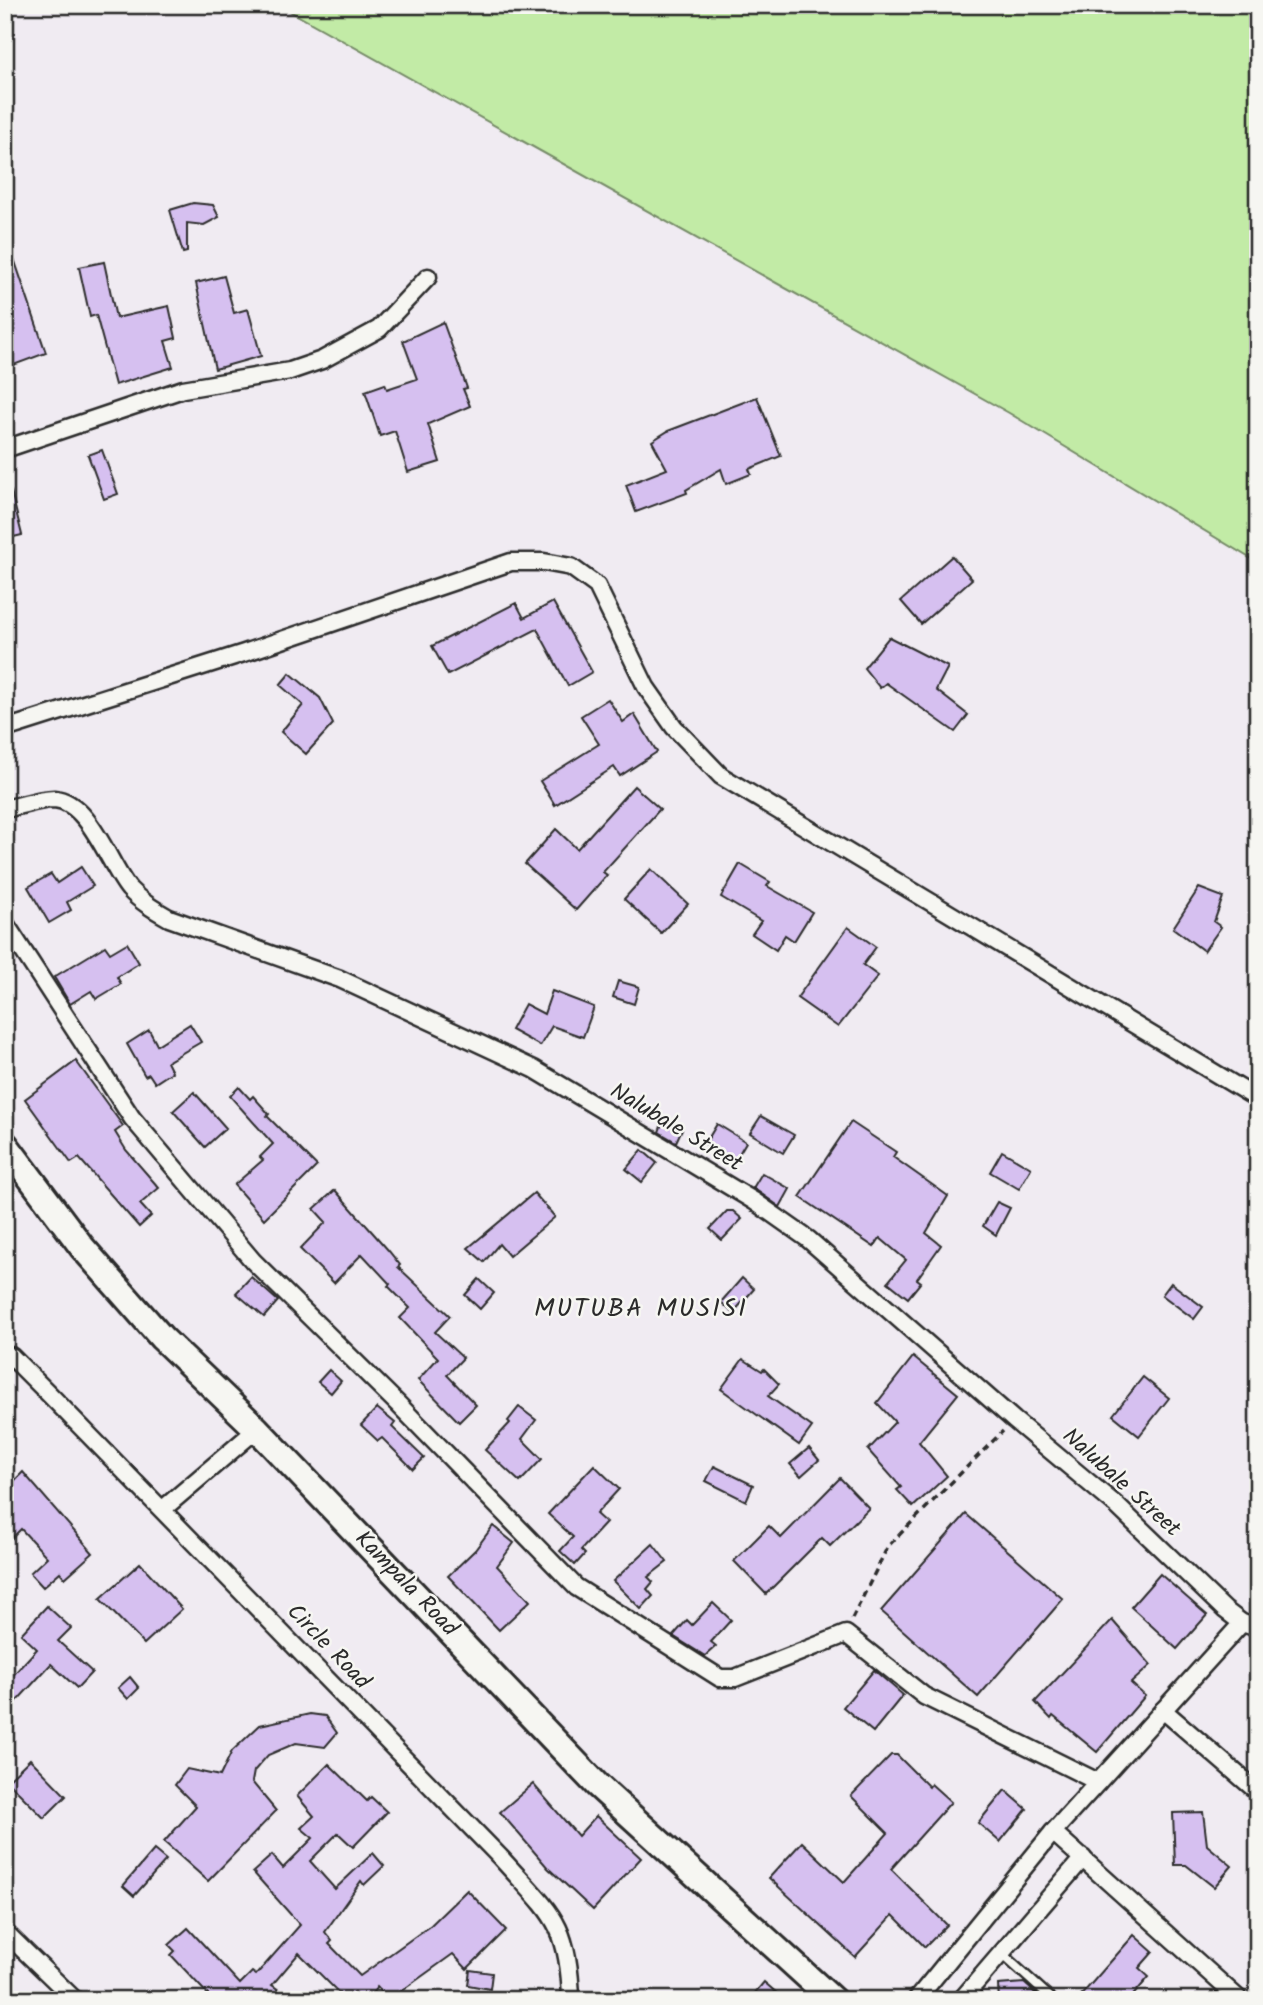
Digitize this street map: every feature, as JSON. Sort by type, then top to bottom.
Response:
[{"type":"main road","name":"Kampala Road","points":[[5,1144],[82,1247],[162,1338],[257,1429],[597,1785],[833,2000]]},
{"type":"street","points":[[5,449],[183,389],[290,370],[322,360],[379,329],[428,277]]},
{"type":"street","points":[[5,729],[244,653],[511,562],[544,562],[571,567],[597,586],[646,687],[674,727],[721,776],[1258,1100]]},
{"type":"street","name":"Nalubale Street","points":[[5,809],[54,799],[69,803],[84,816],[129,888],[145,904],[169,918],[340,979],[534,1069],[754,1201],[808,1239],[1014,1420],[1117,1506],[1250,1626]]},
{"type":"street","points":[[5,923],[132,1118],[253,1261],[576,1587],[720,1678],[736,1678],[846,1634],[924,1696],[1098,1783]]},
{"type":"street","name":"Circle Road","points":[[7,1356],[163,1509],[501,1858],[557,1920],[567,1948],[571,2000]]},
{"type":"street","points":[[163,1509],[257,1429]]},
{"type":"street","points":[[916,2000],[1053,1832],[1163,1710],[1250,1626]]},
{"type":"street","points":[[1163,1710],[1258,1792]]},
{"type":"street","points":[[1053,1832],[1240,2000]]},
{"type":"street","points":[[961,2000],[1083,1858]]},
{"type":"street","points":[[5,1933],[75,2000]]},
{"type":"lane","points":[[1001,1953],[1052,2000]]},
{"type":"path","points":[[846,1634],[888,1546],[1014,1420]]},
{"type":"green space","points":[[279,5],[1258,5],[1258,563],[1009,413]]},
{"type":"building","points":[[193,203],[213,205],[219,217],[204,225],[187,223],[187,252],[183,253],[170,210]]},
{"type":"building","points":[[5,244],[9,244],[46,353],[11,366],[10,361],[5,362]]},
{"type":"building","points":[[104,262],[116,318],[169,306],[176,338],[165,341],[173,367],[115,385],[96,315],[90,317],[79,267]]},
{"type":"building","points":[[224,276],[234,313],[248,309],[261,356],[215,369],[196,283]]},
{"type":"building","points":[[443,322],[467,388],[463,389],[470,406],[428,424],[440,462],[408,472],[395,431],[380,436],[365,391],[385,384],[387,389],[417,379],[403,341]]},
{"type":"building","points":[[757,397],[781,456],[749,469],[751,474],[726,484],[721,469],[686,490],[687,493],[636,512],[626,485],[667,469],[652,441],[668,431]]},
{"type":"building","points":[[102,450],[118,494],[104,499],[88,455]]},
{"type":"building","points":[[5,491],[11,491],[22,535],[5,539]]},
{"type":"building","points":[[952,556],[972,579],[921,624],[901,601]]},
{"type":"building","points":[[553,602],[592,672],[568,686],[537,629],[448,675],[432,646],[516,603],[524,618]]},
{"type":"building","points":[[889,637],[948,667],[936,690],[968,715],[955,732],[886,683],[880,688],[864,668]]},
{"type":"building","points":[[290,673],[320,698],[333,724],[306,754],[281,732],[303,705],[280,685]]},
{"type":"building","points":[[608,699],[623,722],[634,714],[657,752],[620,776],[614,767],[555,805],[540,781],[599,744],[581,716]]},
{"type":"building","points":[[634,786],[660,809],[603,872],[607,875],[576,910],[525,864],[556,829],[577,849]]},
{"type":"building","points":[[740,864],[770,882],[767,886],[812,912],[794,941],[785,935],[776,950],[752,934],[761,921],[721,897]]},
{"type":"building","points":[[81,867],[93,886],[67,902],[71,910],[49,923],[28,887],[51,874],[57,883]]},
{"type":"building","points":[[651,869],[688,904],[661,933],[624,899]]},
{"type":"building","points":[[1199,888],[1223,897],[1214,922],[1221,927],[1204,951],[1173,928]]},
{"type":"building","points":[[848,927],[876,947],[863,965],[878,976],[838,1027],[797,998]]},
{"type":"building","points":[[127,943],[139,963],[117,977],[121,984],[96,999],[91,991],[70,1004],[54,977],[105,946],[110,953]]},
{"type":"building","points":[[618,981],[639,987],[634,1004],[613,997]]},
{"type":"building","points":[[552,991],[594,1007],[583,1037],[552,1026],[540,1046],[511,1030],[525,1004],[544,1014]]},
{"type":"building","points":[[190,1024],[201,1042],[167,1062],[172,1072],[155,1083],[149,1074],[145,1076],[127,1044],[149,1030],[157,1045]]},
{"type":"building","points":[[76,1061],[123,1126],[115,1132],[126,1150],[159,1188],[140,1204],[151,1216],[139,1227],[79,1158],[71,1163],[25,1099]]},
{"type":"building","points":[[239,1087],[250,1099],[253,1096],[269,1114],[267,1116],[317,1166],[264,1219],[234,1185],[263,1160],[260,1157],[273,1144],[230,1096]]},
{"type":"building","points":[[194,1092],[226,1128],[205,1147],[173,1111]]},
{"type":"building","points":[[761,1116],[794,1135],[783,1153],[750,1133]]},
{"type":"building","points":[[663,1121],[682,1129],[676,1142],[659,1132]]},
{"type":"building","points":[[851,1122],[896,1152],[893,1157],[948,1196],[926,1233],[941,1245],[917,1279],[921,1282],[908,1298],[888,1282],[906,1260],[880,1238],[874,1247],[800,1197]]},
{"type":"building","points":[[717,1124],[746,1142],[734,1162],[705,1144]]},
{"type":"building","points":[[642,1150],[657,1163],[642,1182],[626,1169]]},
{"type":"building","points":[[1002,1151],[1031,1168],[1019,1189],[990,1172]]},
{"type":"building","points":[[762,1173],[790,1189],[780,1207],[753,1188]]},
{"type":"building","points":[[335,1190],[388,1250],[400,1265],[398,1267],[450,1316],[435,1332],[463,1358],[447,1375],[476,1405],[459,1422],[418,1380],[438,1358],[400,1318],[410,1308],[388,1286],[390,1284],[362,1254],[334,1283],[300,1249],[326,1222],[314,1209]]},
{"type":"building","points":[[534,1193],[555,1217],[509,1256],[499,1244],[484,1262],[468,1248]]},
{"type":"building","points":[[997,1202],[1010,1208],[996,1235],[983,1226]]},
{"type":"building","points":[[727,1211],[733,1211],[742,1219],[722,1240],[710,1229]]},
{"type":"building","points":[[251,1277],[278,1301],[264,1317],[236,1293]]},
{"type":"building","points":[[742,1278],[754,1289],[733,1313],[721,1302]]},
{"type":"building","points":[[479,1279],[494,1293],[480,1309],[465,1295]]},
{"type":"building","points":[[1171,1283],[1203,1307],[1194,1319],[1162,1295]]},
{"type":"building","points":[[913,1357],[958,1394],[919,1442],[947,1476],[913,1507],[897,1490],[901,1487],[868,1450],[895,1422],[877,1403]]},
{"type":"building","points":[[743,1359],[762,1371],[764,1369],[779,1384],[768,1396],[812,1427],[799,1445],[721,1389]]},
{"type":"building","points":[[329,1370],[341,1381],[331,1393],[318,1382]]},
{"type":"building","points":[[1143,1377],[1169,1398],[1139,1436],[1113,1415]]},
{"type":"building","points":[[519,1407],[536,1420],[522,1439],[542,1459],[520,1482],[485,1450],[510,1423],[508,1421]]},
{"type":"building","points":[[377,1408],[395,1423],[392,1427],[424,1458],[413,1469],[382,1438],[378,1441],[361,1425]]},
{"type":"building","points":[[809,1448],[819,1460],[801,1476],[790,1464]]},
{"type":"building","points":[[594,1465],[619,1489],[596,1514],[606,1523],[581,1550],[585,1554],[575,1565],[560,1551],[573,1537],[548,1514]]},
{"type":"building","points":[[714,1466],[753,1485],[746,1501],[706,1481]]},
{"type":"building","points":[[5,1470],[15,1480],[23,1472],[93,1553],[65,1578],[60,1572],[43,1587],[30,1573],[47,1557],[21,1529],[5,1545]]},
{"type":"building","points":[[840,1478],[869,1508],[830,1546],[822,1538],[766,1594],[734,1561],[769,1526],[781,1538]]},
{"type":"building","points":[[966,1514],[1063,1599],[978,1697],[881,1611]]},
{"type":"building","points":[[493,1526],[514,1543],[497,1566],[530,1601],[499,1630],[448,1576],[475,1550]]},
{"type":"building","points":[[653,1544],[667,1562],[648,1577],[653,1582],[647,1589],[653,1596],[641,1609],[613,1581]]},
{"type":"building","points":[[140,1563],[182,1609],[144,1644],[100,1599]]},
{"type":"building","points":[[1160,1574],[1207,1615],[1177,1649],[1131,1607]]},
{"type":"building","points":[[713,1603],[731,1620],[711,1642],[716,1646],[705,1656],[673,1636],[687,1620],[692,1625]]},
{"type":"building","points":[[47,1606],[71,1628],[58,1641],[92,1672],[77,1688],[51,1664],[5,1714],[5,1684],[37,1649],[21,1634]]},
{"type":"building","points":[[1112,1620],[1151,1665],[1131,1683],[1145,1696],[1097,1752],[1053,1716],[1051,1719],[1035,1702]]},
{"type":"building","points":[[874,1670],[903,1695],[873,1732],[843,1707]]},
{"type":"building","points":[[130,1677],[139,1688],[128,1699],[118,1688]]},
{"type":"building","points":[[310,1714],[325,1716],[337,1733],[325,1747],[296,1743],[268,1755],[254,1771],[252,1782],[276,1811],[208,1881],[164,1842],[196,1806],[175,1785],[187,1769],[220,1776],[232,1751],[260,1725]]},
{"type":"building","points":[[891,1755],[897,1755],[929,1787],[931,1784],[951,1802],[891,1869],[947,1925],[925,1947],[893,1915],[855,1957],[769,1878],[802,1842],[844,1882],[888,1833],[851,1796]]},
{"type":"building","points":[[30,1759],[66,1796],[44,1818],[7,1781]]},
{"type":"building","points":[[329,1764],[367,1801],[371,1797],[387,1812],[353,1847],[338,1833],[310,1861],[335,1889],[373,1853],[384,1866],[364,1885],[361,1881],[325,1932],[332,1941],[329,1944],[360,1976],[431,1925],[467,1890],[506,1930],[467,1969],[453,1954],[389,2000],[377,1987],[367,2000],[354,1993],[346,2000],[299,1953],[272,1985],[293,2000],[213,2000],[171,1955],[175,1951],[169,1945],[188,1928],[240,1984],[252,1972],[256,1975],[300,1925],[253,1872],[272,1855],[283,1868],[313,1838],[301,1828],[314,1816],[297,1796]]},
{"type":"building","points":[[533,1784],[578,1836],[596,1816],[641,1858],[593,1910],[548,1868],[500,1812]]},
{"type":"building","points":[[1005,1790],[1027,1809],[1000,1842],[978,1823]]},
{"type":"building","points":[[1203,1812],[1207,1845],[1232,1866],[1214,1887],[1186,1865],[1175,1865],[1173,1813]]},
{"type":"building","points":[[154,1850],[166,1860],[134,1896],[123,1886]]},
{"type":"building","points":[[1134,1935],[1153,1952],[1139,1968],[1149,1977],[1129,2000],[1077,2000]]},
{"type":"building","points":[[470,1970],[492,1973],[490,1989],[468,1985]]},
{"type":"building","points":[[764,1982],[785,2000],[749,2000]]},
{"type":"building","points":[[1024,1983],[1043,2000],[999,2000],[998,1985]]},
{"type":"district","name":"MUTUBA MUSISI","points":[[641,1309]]}]
